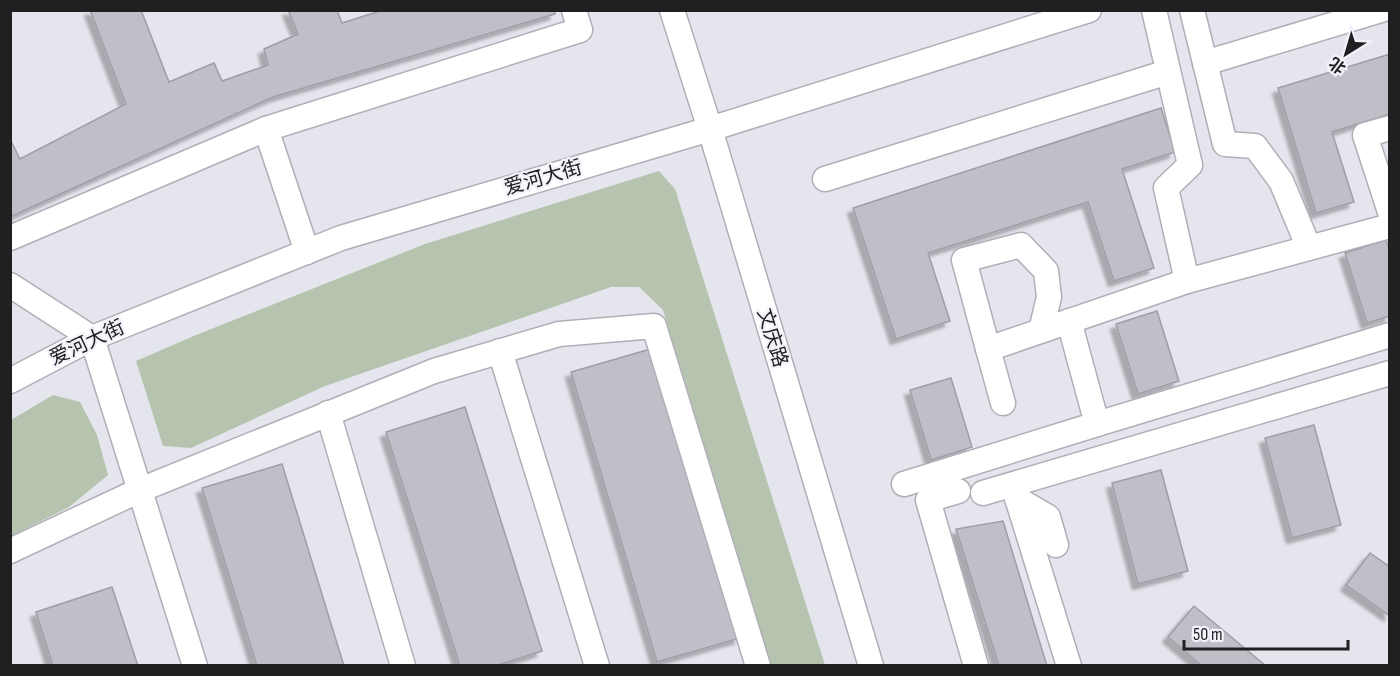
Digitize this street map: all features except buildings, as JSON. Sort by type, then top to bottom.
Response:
[{"type":"street","points":[[10,238],[266,129],[580,30],[574,10]]},
{"type":"street","name":"文庆路","points":[[672,10],[710,129],[871,666]]},
{"type":"street","name":"爱河大街","points":[[10,381],[92,338],[341,238],[710,129],[1089,10]]},
{"type":"street","points":[[1154,10],[1190,165],[1166,188],[1187,281]]},
{"type":"street","points":[[1192,10],[1225,144],[1254,146],[1281,181],[1309,248]]},
{"type":"street","points":[[1205,63],[1381,10]]},
{"type":"street","points":[[825,179],[1168,72]]},
{"type":"street","points":[[1389,128],[1365,135],[1389,212]]},
{"type":"street","points":[[266,129],[307,252]]},
{"type":"street","points":[[988,349],[1187,281],[1389,226]]},
{"type":"street","points":[[1003,403],[964,260],[1021,245],[1046,271],[1049,297],[1041,331]]},
{"type":"street","points":[[10,285],[92,338],[195,666]]},
{"type":"street","points":[[1070,321],[1097,424]]},
{"type":"street","points":[[10,550],[140,490],[434,371],[559,334],[654,327],[758,666]]},
{"type":"street","points":[[904,484],[1389,335]]},
{"type":"street","points":[[500,351],[597,666]]},
{"type":"street","points":[[983,493],[1015,492],[1389,373]]},
{"type":"street","points":[[328,413],[403,666]]},
{"type":"street","points":[[958,491],[928,500],[976,666]]},
{"type":"street","points":[[1015,492],[1047,516],[1056,545]]},
{"type":"street","points":[[1015,492],[1069,666]]},
{"type":"green space","points":[[659,171],[675,189],[825,665],[771,665],[663,310],[639,287],[611,287],[325,386],[191,448],[163,446],[136,361],[425,244]]},
{"type":"green space","points":[[53,395],[80,402],[97,435],[108,475],[69,507],[11,536],[11,420]]}]
